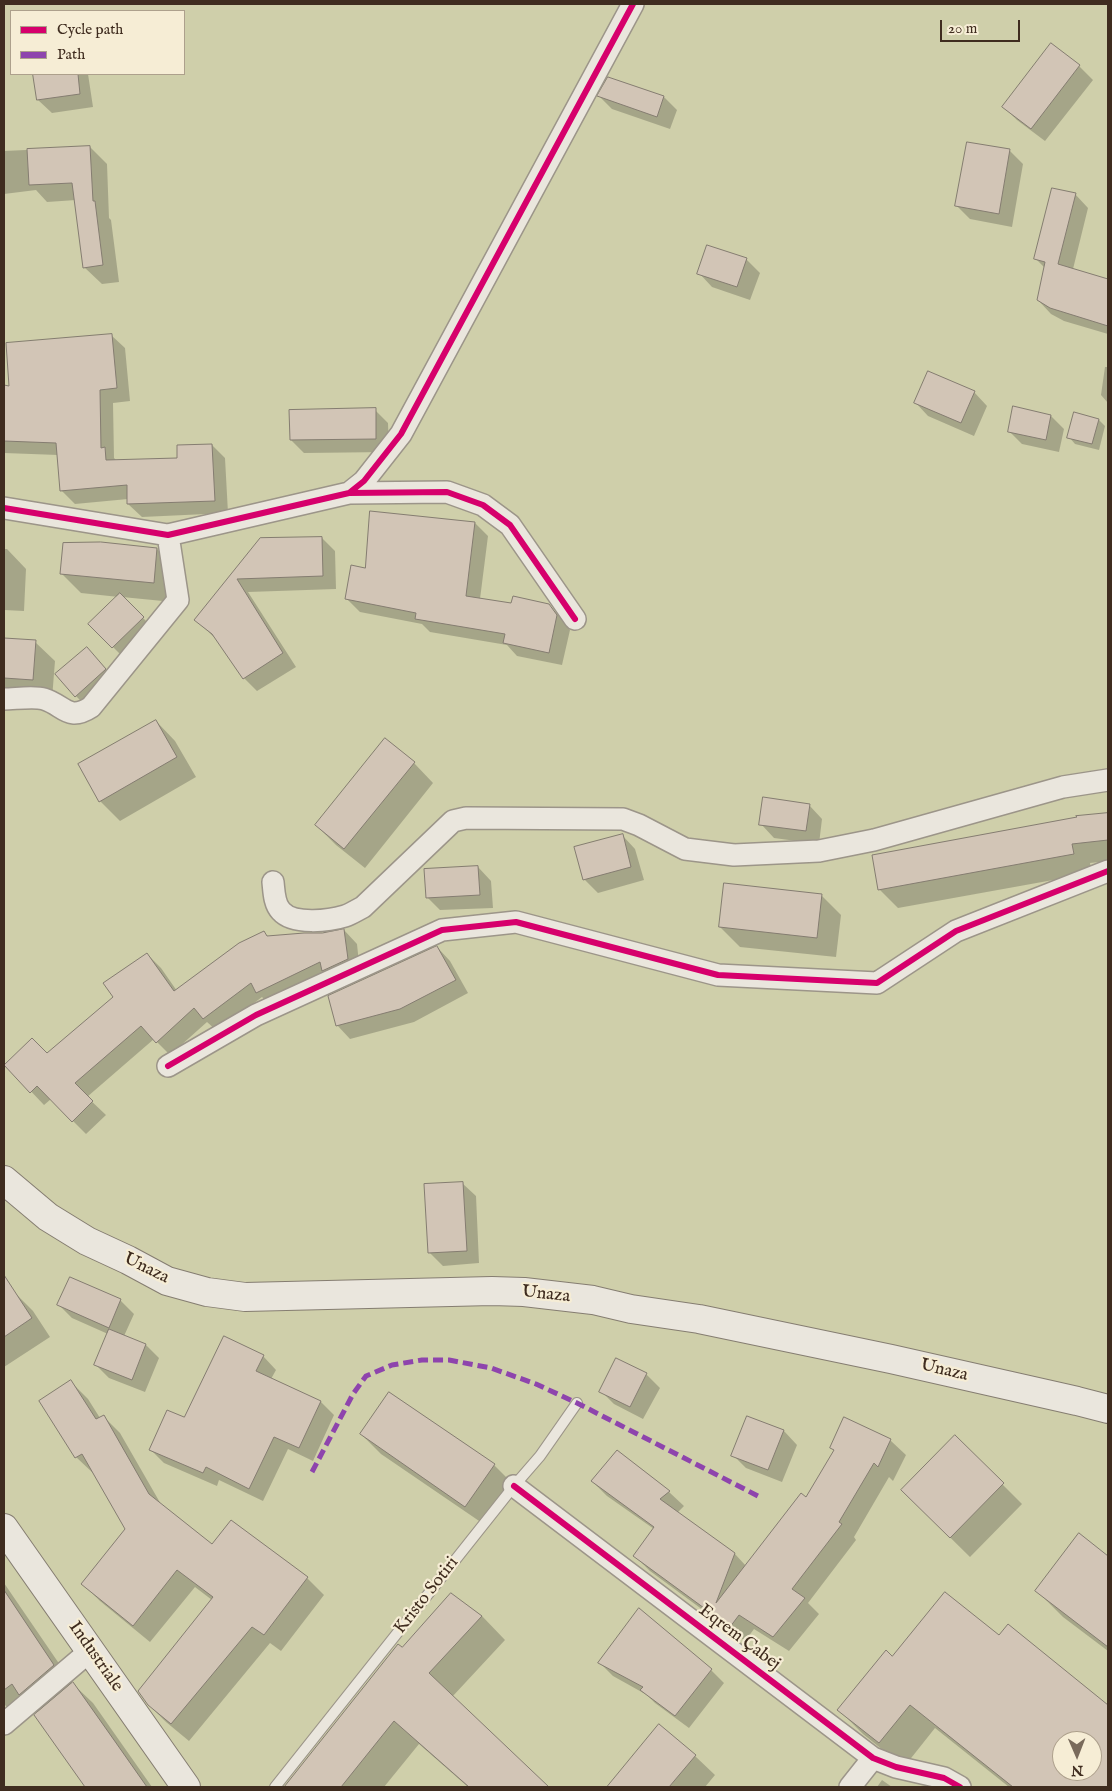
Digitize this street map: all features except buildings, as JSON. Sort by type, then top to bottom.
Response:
[{"type":"main road","name":"Unaza","points":[[4,1180],[48,1217],[87,1241],[128,1260],[167,1282],[207,1292],[245,1297],[492,1291],[524,1292],[593,1300],[891,1359],[1108,1409]]},
{"type":"main road","name":"Industriale","points":[[4,1528],[186,1787]]},
{"type":"street","points":[[349,493],[364,481],[401,434],[634,4]]},
{"type":"street","points":[[4,508],[168,535],[349,493],[448,492],[483,505],[510,525],[575,619]]},
{"type":"street","points":[[4,699],[43,699],[70,713],[82,713],[91,707],[178,600],[168,535]]},
{"type":"street","points":[[273,882],[276,902],[281,912],[296,919],[322,921],[346,916],[363,908],[452,822],[466,818],[623,819],[639,825],[685,849],[734,855],[819,851],[874,840],[1063,787],[1108,780]]},
{"type":"street","points":[[168,1066],[256,1015],[442,930],[516,922],[718,975],[877,983],[956,931],[1108,871]]},
{"type":"street","name":"Eqrem Çabej","points":[[514,1486],[873,1758],[896,1767],[944,1778],[960,1787]]},
{"type":"street","points":[[4,1724],[90,1651]]},
{"type":"street","points":[[850,1787],[873,1758]]},
{"type":"lane","name":"Kristo Sotiri","points":[[274,1787],[540,1456],[577,1403]]},
{"type":"green space","points":[[4,4],[1108,4],[1108,1787],[4,1787]]},
{"type":"marked path","points":[[312,1472],[353,1394],[366,1376],[392,1365],[422,1360],[449,1360],[491,1368],[536,1384],[577,1403],[758,1496]]},
{"type":"cycle path","points":[[349,493],[364,481],[401,434],[633,4]]},
{"type":"cycle path","points":[[4,508],[168,535],[349,493],[447,492],[483,505],[510,525],[575,619]]},
{"type":"cycle path","points":[[168,1066],[256,1015],[442,930],[516,922],[718,975],[877,983],[956,931],[1108,871]]},
{"type":"cycle path","points":[[514,1486],[873,1758],[896,1767],[944,1778],[960,1787]]}]
